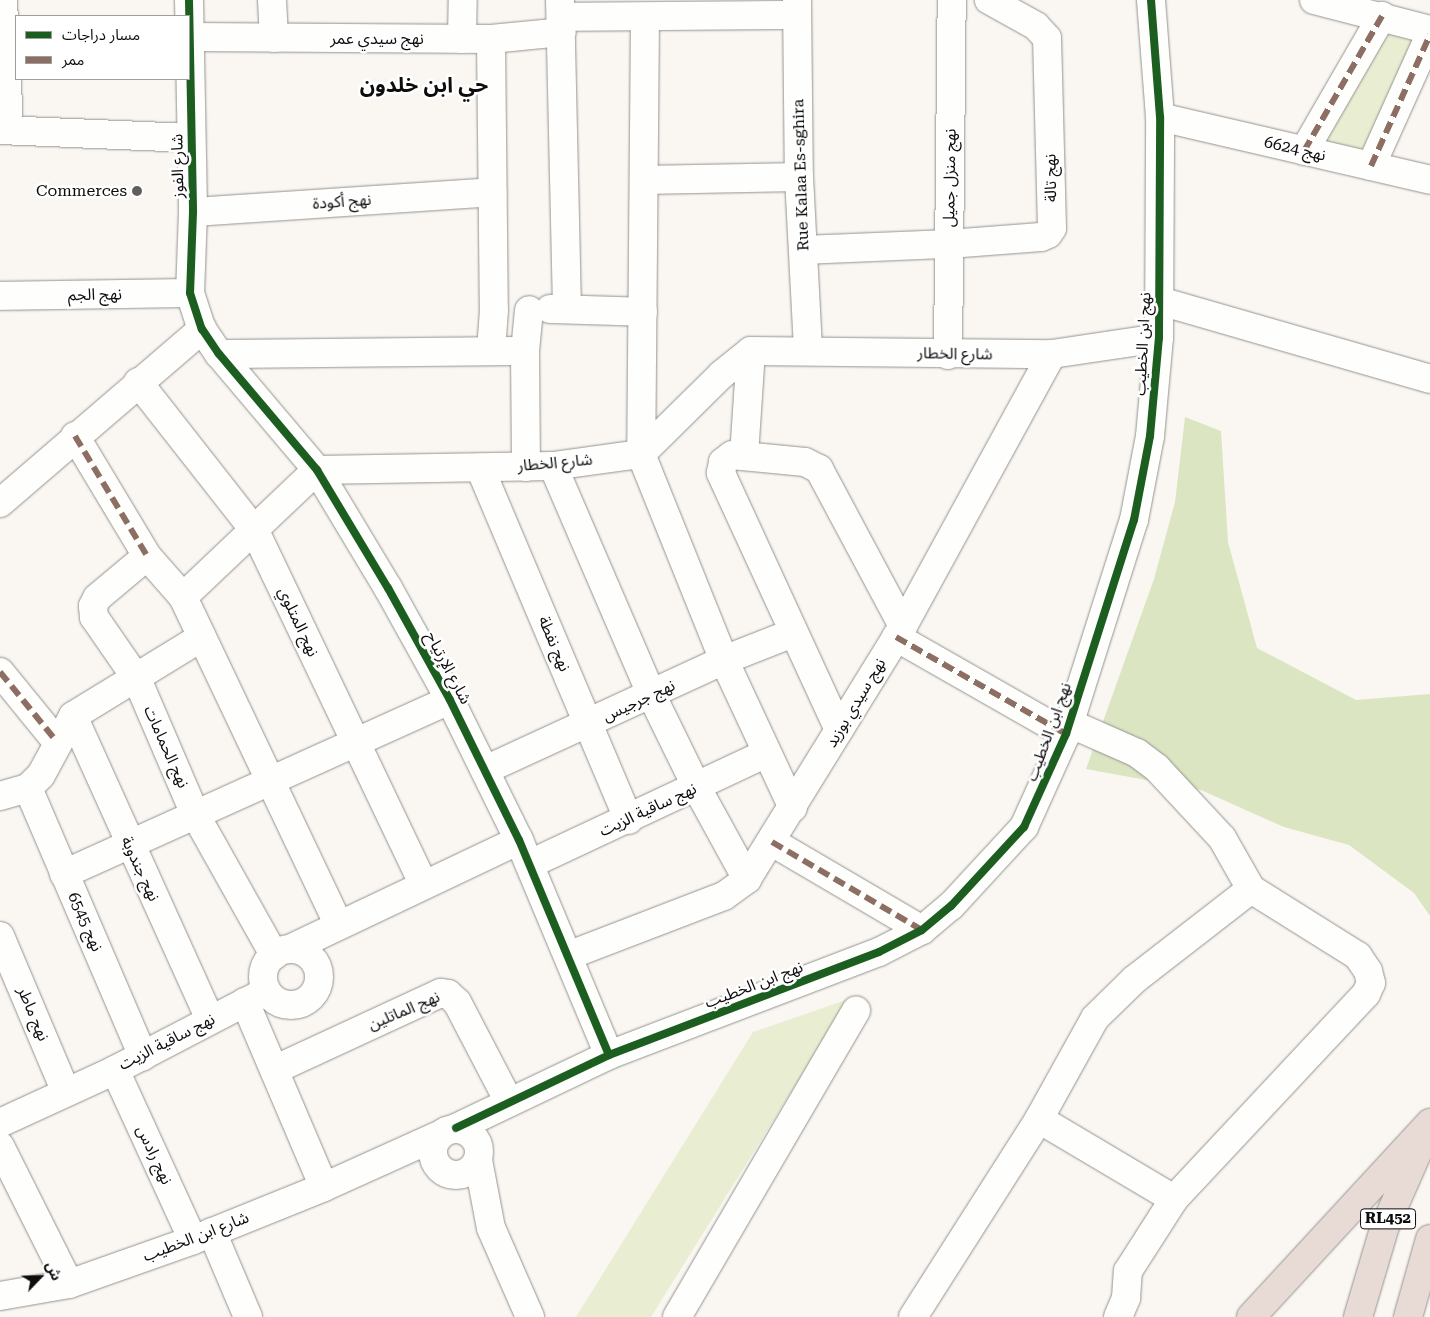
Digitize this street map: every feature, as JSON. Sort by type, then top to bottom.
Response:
[{"type":"highway","points":[[1251,1317],[1430,1124]]},
{"type":"highway","name":"RL452","points":[[1358,1317],[1385,1226],[1430,1124]]},
{"type":"highway","name":"RL452","points":[[1408,1317],[1430,1239]]},
{"type":"street","points":[[3,0],[4,130],[191,138]]},
{"type":"street","name":"شارع الفوز","points":[[189,0],[190,15]]},
{"type":"street","points":[[272,0],[274,38]]},
{"type":"street","points":[[462,39],[463,0]]},
{"type":"street","name":"نهج منزل جميل","points":[[948,355],[952,0]]},
{"type":"street","name":"نهج تالة","points":[[802,250],[1041,238],[1052,228],[1048,46],[1043,32],[1036,26],[989,0]]},
{"type":"street","name":"نهج ابن الخطيب","points":[[387,1160],[609,1055],[879,952],[922,930],[957,900],[1024,827],[1068,728],[1134,520],[1150,436],[1159,338],[1160,301],[1160,117],[1151,0]]},
{"type":"street","points":[[1314,0],[1396,12],[1430,30]]},
{"type":"street","name":"نهج سيدي عمر","points":[[191,37],[491,39],[561,16],[645,17],[797,8]]},
{"type":"street","name":"Rue Kalaa Es-sghira","points":[[797,8],[799,177],[808,350]]},
{"type":"street","points":[[1304,151],[1396,12]]},
{"type":"street","points":[[561,16],[567,308]]},
{"type":"street","points":[[645,17],[641,454],[724,660],[765,754],[793,808]]},
{"type":"street","name":"شارع الفوز","points":[[190,18],[193,212],[190,293],[202,328]]},
{"type":"street","points":[[1371,166],[1430,36]]},
{"type":"street","points":[[491,39],[494,310],[491,351]]},
{"type":"street","name":"نهج 6624","points":[[1160,117],[1430,180]]},
{"type":"street","points":[[644,180],[799,177]]},
{"type":"street","name":"نهج أكودة","points":[[193,212],[492,192]]},
{"type":"street","name":"نهج الجم","points":[[0,296],[190,293]]},
{"type":"street","points":[[1160,301],[1430,379]]},
{"type":"street","points":[[494,310],[567,308],[643,312]]},
{"type":"street","points":[[526,467],[525,351],[528,310]]},
{"type":"street","points":[[2,496],[202,328]]},
{"type":"street","name":"شارع الإرتياح","points":[[202,328],[218,354],[318,470],[450,700],[520,840],[570,956],[609,1055]]},
{"type":"street","name":"شارع الخطار","points":[[751,351],[808,350],[948,355],[1052,354],[1159,338]]},
{"type":"street","points":[[218,354],[525,351]]},
{"type":"street","points":[[641,454],[721,375],[751,351]]},
{"type":"street","points":[[744,456],[751,351]]},
{"type":"street","name":"نهج سيدي بوزيد","points":[[570,956],[724,896],[747,879],[793,808],[899,631],[1052,354]]},
{"type":"street","name":"نهج المتلوي","points":[[138,382],[255,530],[422,884]]},
{"type":"street","points":[[75,436],[147,556],[183,597],[268,780],[338,924]]},
{"type":"street","name":"شارع الخطار","points":[[318,470],[554,466],[641,454]]},
{"type":"street","points":[[839,730],[721,473],[720,467],[727,458],[744,456],[805,462],[818,469],[899,631],[1068,728],[1137,753],[1157,768],[1222,838],[1251,888],[1358,956],[1368,971],[1370,983],[1366,994],[1174,1199],[1128,1271],[1126,1298],[1118,1317]]},
{"type":"street","points":[[554,466],[652,696],[697,788],[747,879]]},
{"type":"street","name":"نهج نفطة","points":[[480,468],[629,820]]},
{"type":"street","points":[[183,597],[318,470]]},
{"type":"street","name":"نهج الحمامات","points":[[147,556],[97,598],[93,606],[94,617],[137,679],[195,814],[283,952]]},
{"type":"street","name":"نهج جرجيس","points":[[485,770],[652,696],[724,660],[793,633]]},
{"type":"street","points":[[0,796],[28,788],[41,775],[57,742],[73,716],[137,679],[202,637]]},
{"type":"street","points":[[0,672],[57,742]]},
{"type":"street","points":[[64,874],[268,780],[450,700]]},
{"type":"street","name":"نهج جندوبة","points":[[73,716],[129,845],[210,1020]]},
{"type":"street","name":"نهج ساقية الزيت","points":[[530,864],[629,820],[765,754]]},
{"type":"street","name":"نهج 6545","points":[[28,788],[143,1056]]},
{"type":"street","points":[[324,1187],[274,1070],[256,996],[263,975],[283,952],[422,884],[520,840]]},
{"type":"street","points":[[772,842],[922,930]]},
{"type":"street","points":[[912,1317],[1038,1119],[1095,1018],[1136,979],[1251,888]]},
{"type":"street","name":"نهج ماطر","points":[[2,946],[66,1092]]},
{"type":"street","points":[[256,996],[292,1005],[310,999],[316,991],[320,982],[316,963],[310,955],[283,952]]},
{"type":"street","name":"نهج الماتلين","points":[[274,1070],[441,993],[448,994],[457,1002],[502,1106]]},
{"type":"street","name":"نهج ساقية الزيت","points":[[0,1123],[115,1070],[256,996]]},
{"type":"street","points":[[677,1317],[856,1012]]},
{"type":"street","name":"نهج رادس","points":[[115,1070],[248,1317]]},
{"type":"street","points":[[387,1160],[444,1171],[466,1173],[479,1155],[502,1106]]},
{"type":"street","points":[[1038,1119],[1174,1199]]},
{"type":"street","points":[[491,1228],[444,1171],[433,1152],[447,1132],[472,1134],[479,1155],[491,1228],[530,1317]]},
{"type":"street","points":[[1,1152],[69,1284]]},
{"type":"street","name":"شارع ابن الخطيب","points":[[0,1296],[69,1284],[203,1236],[387,1160]]},
{"type":"green space","points":[[1382,31],[1420,40],[1368,158],[1314,148]]},
{"type":"green space","points":[[1185,417],[1221,431],[1228,542],[1257,648],[1356,700],[1430,694],[1430,916],[1414,893],[1349,845],[1284,827],[1201,790],[1086,769],[1154,579],[1175,502]]},
{"type":"green space","points":[[849,999],[651,1317],[576,1317],[753,1032]]},
{"type":"marked path","points":[[1304,151],[1382,16]]},
{"type":"marked path","points":[[1371,166],[1430,35]]},
{"type":"marked path","points":[[75,436],[147,556]]},
{"type":"marked path","points":[[896,637],[1066,734]]},
{"type":"marked path","points":[[0,672],[57,742]]},
{"type":"marked path","points":[[772,842],[922,930]]},
{"type":"cycle path","points":[[189,0],[189,15]]},
{"type":"cycle path","points":[[456,1128],[609,1055],[879,952],[922,930],[951,906],[1024,827],[1066,734],[1134,520],[1150,436],[1159,338],[1160,117],[1151,0]]},
{"type":"cycle path","points":[[190,53],[193,212],[190,293],[202,329],[219,354],[317,470],[388,588],[450,700],[519,840],[609,1055]]},
{"type":"place","name":"Commerces","points":[[137,191]]},
{"type":"district","name":"حي ابن خلدون","points":[[424,85]]}]
